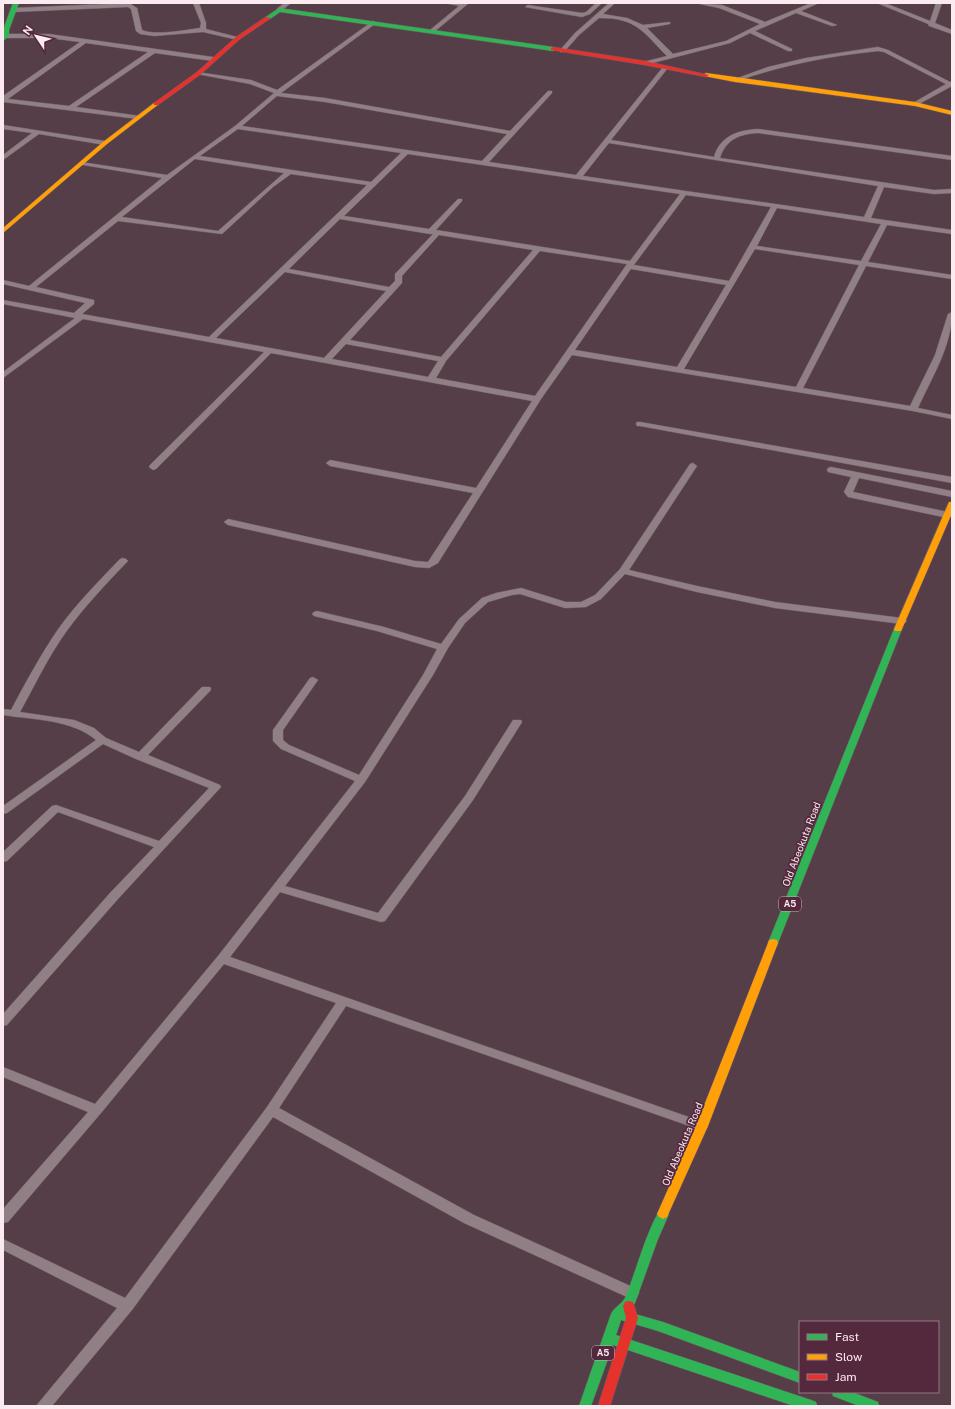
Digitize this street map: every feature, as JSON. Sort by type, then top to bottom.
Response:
[{"type":"main road","points":[[5,38],[6,30],[15,7]]},
{"type":"main road","points":[[3,231],[105,143],[199,73],[238,38],[279,10],[645,63],[665,68],[735,80],[915,104],[952,113]]},
{"type":"main road","name":"Old Abeokuta Road","points":[[585,1406],[608,1338],[618,1314],[630,1298],[652,1239],[702,1126],[890,646],[952,504]]},
{"type":"main road","name":"A5","points":[[604,1406],[632,1318],[630,1298]]},
{"type":"main road","points":[[618,1314],[659,1326],[799,1378]]},
{"type":"main road","points":[[608,1338],[811,1406]]},
{"type":"main road","points":[[618,1361],[631,1357],[655,1355]]},
{"type":"main road","points":[[840,1393],[873,1406]]},
{"type":"street","points":[[196,3],[196,8],[204,22],[202,30]]},
{"type":"street","points":[[279,10],[288,3]]},
{"type":"street","points":[[447,3],[465,4]]},
{"type":"street","points":[[528,7],[582,15],[588,13],[599,3]]},
{"type":"street","points":[[562,52],[596,16],[612,3]]},
{"type":"street","points":[[698,3],[720,6],[766,24]]},
{"type":"street","points":[[645,63],[728,42],[816,3]]},
{"type":"street","points":[[880,3],[931,25],[952,32]]},
{"type":"street","points":[[931,25],[939,3]]},
{"type":"street","points":[[432,31],[465,4]]},
{"type":"street","points":[[15,7],[125,5],[132,7],[139,31],[142,33],[154,34],[202,30],[238,38]]},
{"type":"street","points":[[796,11],[834,25]]},
{"type":"street","points":[[596,16],[622,18],[644,27],[671,56]]},
{"type":"street","points":[[31,288],[168,177],[237,127],[277,93],[373,23]]},
{"type":"street","points":[[644,27],[668,23]]},
{"type":"street","points":[[752,32],[790,50]]},
{"type":"street","points":[[5,38],[29,35],[49,36],[213,59]]},
{"type":"street","points":[[3,99],[84,42]]},
{"type":"street","points":[[735,80],[762,70],[787,64],[878,49],[886,51],[951,84]]},
{"type":"street","points":[[70,108],[153,51]]},
{"type":"street","points":[[578,177],[665,68]]},
{"type":"street","points":[[199,73],[251,82],[277,93],[511,133]]},
{"type":"street","points":[[915,104],[951,84]]},
{"type":"street","points":[[483,164],[550,92]]},
{"type":"street","points":[[3,99],[138,117]]},
{"type":"street","points":[[3,127],[105,143]]},
{"type":"street","points":[[237,127],[483,164],[867,218],[952,232]]},
{"type":"street","points":[[716,159],[722,145],[734,135],[744,131],[758,131],[952,158]]},
{"type":"street","points":[[3,158],[38,132]]},
{"type":"street","points":[[608,141],[934,192],[952,191]]},
{"type":"street","points":[[210,340],[340,217],[406,152]]},
{"type":"street","points":[[194,157],[373,184]]},
{"type":"street","points":[[83,163],[168,177]]},
{"type":"street","points":[[118,219],[220,234],[271,186],[290,171]]},
{"type":"street","points":[[867,218],[882,184]]},
{"type":"street","points":[[228,522],[415,564],[429,565],[433,563],[537,399],[631,265],[685,192]]},
{"type":"street","points":[[326,361],[399,281],[398,276],[460,200]]},
{"type":"street","points":[[678,371],[753,247],[775,206]]},
{"type":"street","points":[[340,217],[433,233],[538,248],[731,284]]},
{"type":"street","points":[[798,390],[885,222]]},
{"type":"street","points":[[753,247],[862,265],[952,277]]},
{"type":"street","points":[[431,380],[443,360],[538,248]]},
{"type":"street","points":[[284,270],[391,290]]},
{"type":"street","points":[[3,282],[90,302],[78,316],[3,376]]},
{"type":"street","points":[[3,302],[537,399]]},
{"type":"street","points":[[913,410],[939,355],[952,314]]},
{"type":"street","points":[[345,341],[443,360]]},
{"type":"street","points":[[153,467],[269,351]]},
{"type":"street","points":[[570,352],[952,417]]},
{"type":"street","points":[[640,424],[952,480]]},
{"type":"street","points":[[330,463],[478,491]]},
{"type":"street","points":[[3,1218],[97,1110],[222,959],[278,888],[361,780],[428,675],[443,648],[462,621],[485,600],[499,595],[522,591],[565,604],[583,605],[598,597],[623,571],[693,466]]},
{"type":"street","points":[[832,470],[952,494]]},
{"type":"street","points":[[856,475],[848,492],[851,495],[948,515]]},
{"type":"street","points":[[14,714],[63,630],[123,561]]},
{"type":"street","points":[[623,571],[698,590],[774,605],[902,621]]},
{"type":"street","points":[[317,614],[355,621],[403,634],[443,648]]},
{"type":"street","points":[[313,680],[278,730],[278,741],[285,747],[361,780]]},
{"type":"street","points":[[140,756],[206,689]]},
{"type":"street","points":[[3,712],[70,722],[90,730],[102,740],[216,787],[114,896],[3,1022]]},
{"type":"street","points":[[278,888],[381,918],[469,798],[517,722]]},
{"type":"street","points":[[3,812],[102,740]]},
{"type":"street","points":[[3,858],[56,808],[162,846]]},
{"type":"street","points":[[222,959],[702,1126]]},
{"type":"street","points":[[43,1406],[127,1306],[271,1110],[343,1001]]},
{"type":"street","points":[[3,1072],[97,1110]]},
{"type":"street","points":[[271,1110],[469,1219],[630,1298]]},
{"type":"street","points":[[3,1244],[127,1306]]},
{"type":"traffic: fast","points":[[3,39],[6,36],[6,30],[16,3]]},
{"type":"traffic: fast","points":[[268,18],[279,10],[553,49]]},
{"type":"traffic: fast","points":[[773,943],[898,629]]},
{"type":"traffic: fast","points":[[585,1406],[617,1314],[629,1303],[652,1239],[663,1214]]},
{"type":"traffic: fast","points":[[617,1314],[659,1326],[799,1378]]},
{"type":"traffic: fast","points":[[608,1338],[811,1406]]},
{"type":"traffic: fast","points":[[840,1393],[873,1406]]},
{"type":"traffic: slow","points":[[706,75],[915,104],[952,113]]},
{"type":"traffic: slow","points":[[3,231],[105,143],[156,104]]},
{"type":"traffic: slow","points":[[898,629],[952,504]]},
{"type":"traffic: slow","points":[[663,1214],[702,1126],[773,943]]},
{"type":"traffic: jam","points":[[156,104],[199,73],[238,38],[268,18]]},
{"type":"traffic: jam","points":[[553,49],[645,63],[706,75]]},
{"type":"traffic: jam","points":[[604,1406],[632,1318],[629,1306]]}]
